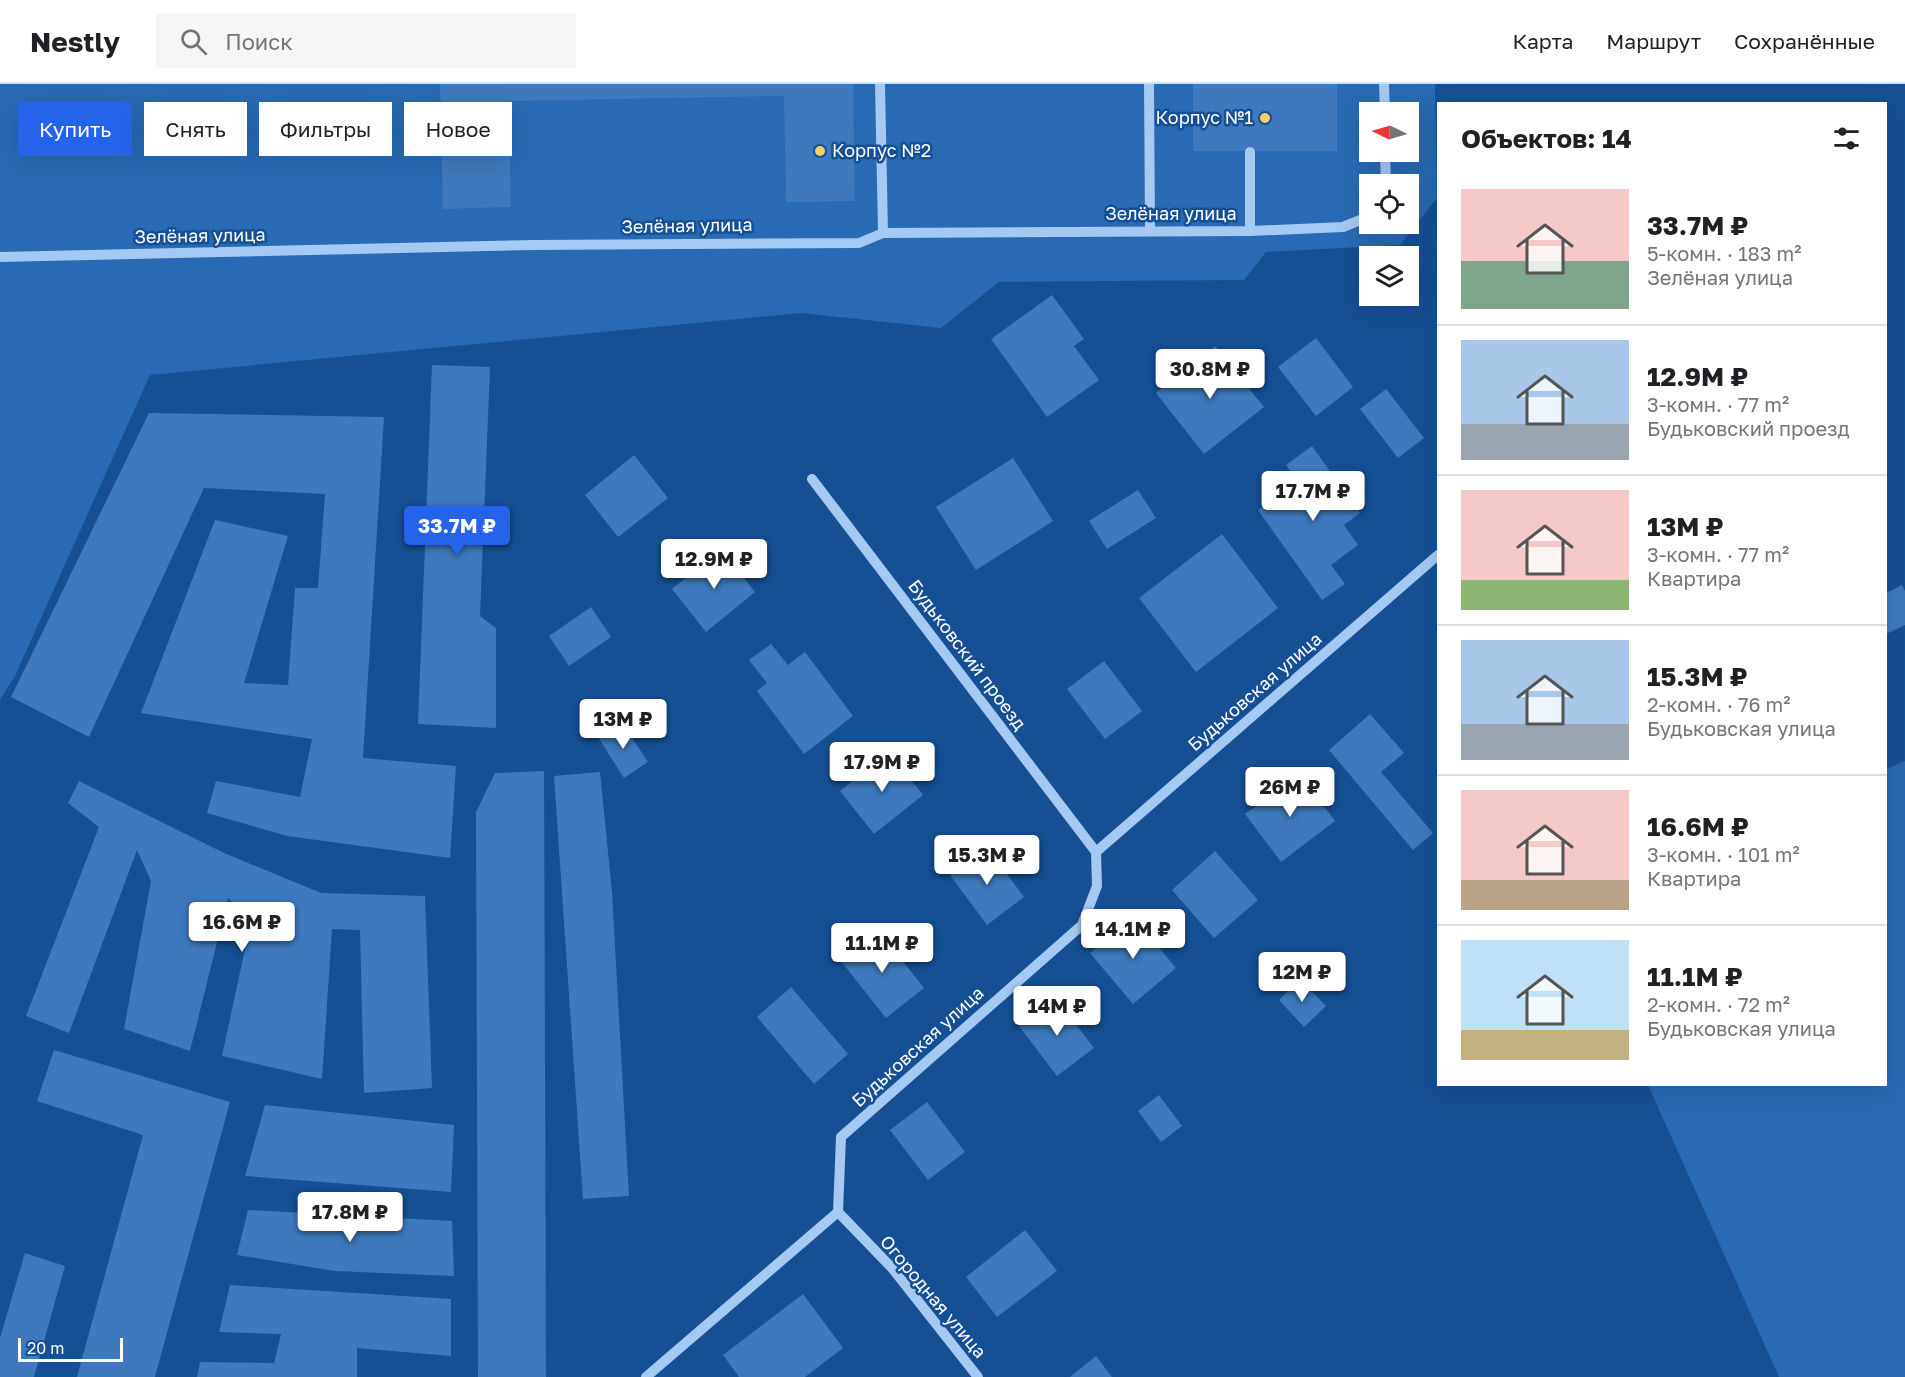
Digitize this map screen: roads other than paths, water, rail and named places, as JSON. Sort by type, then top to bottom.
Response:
[{"type":"street","points":[[880,84],[883,232]]},
{"type":"street","points":[[1149,84],[1150,230]]},
{"type":"street","points":[[1384,84],[1385,102]]},
{"type":"street","points":[[1250,152],[1250,231]]},
{"type":"street","name":"Зелёная улица","points":[[0,257],[534,244],[859,243],[883,232],[1250,231],[1343,226],[1359,220]]},
{"type":"street","name":"Будьковский проезд","points":[[812,479],[1096,852]]},
{"type":"street","name":"Будьковская улица","points":[[837,1212],[841,1137],[1082,925],[1097,886],[1096,852],[1437,556]]},
{"type":"street","points":[[646,1377],[837,1212]]},
{"type":"street","name":"Огородная улица","points":[[837,1212],[892,1268],[978,1377]]},
{"type":"place","name":"Корпус №1","points":[[1265,118]]},
{"type":"place","name":"Корпус №2","points":[[820,151]]}]
